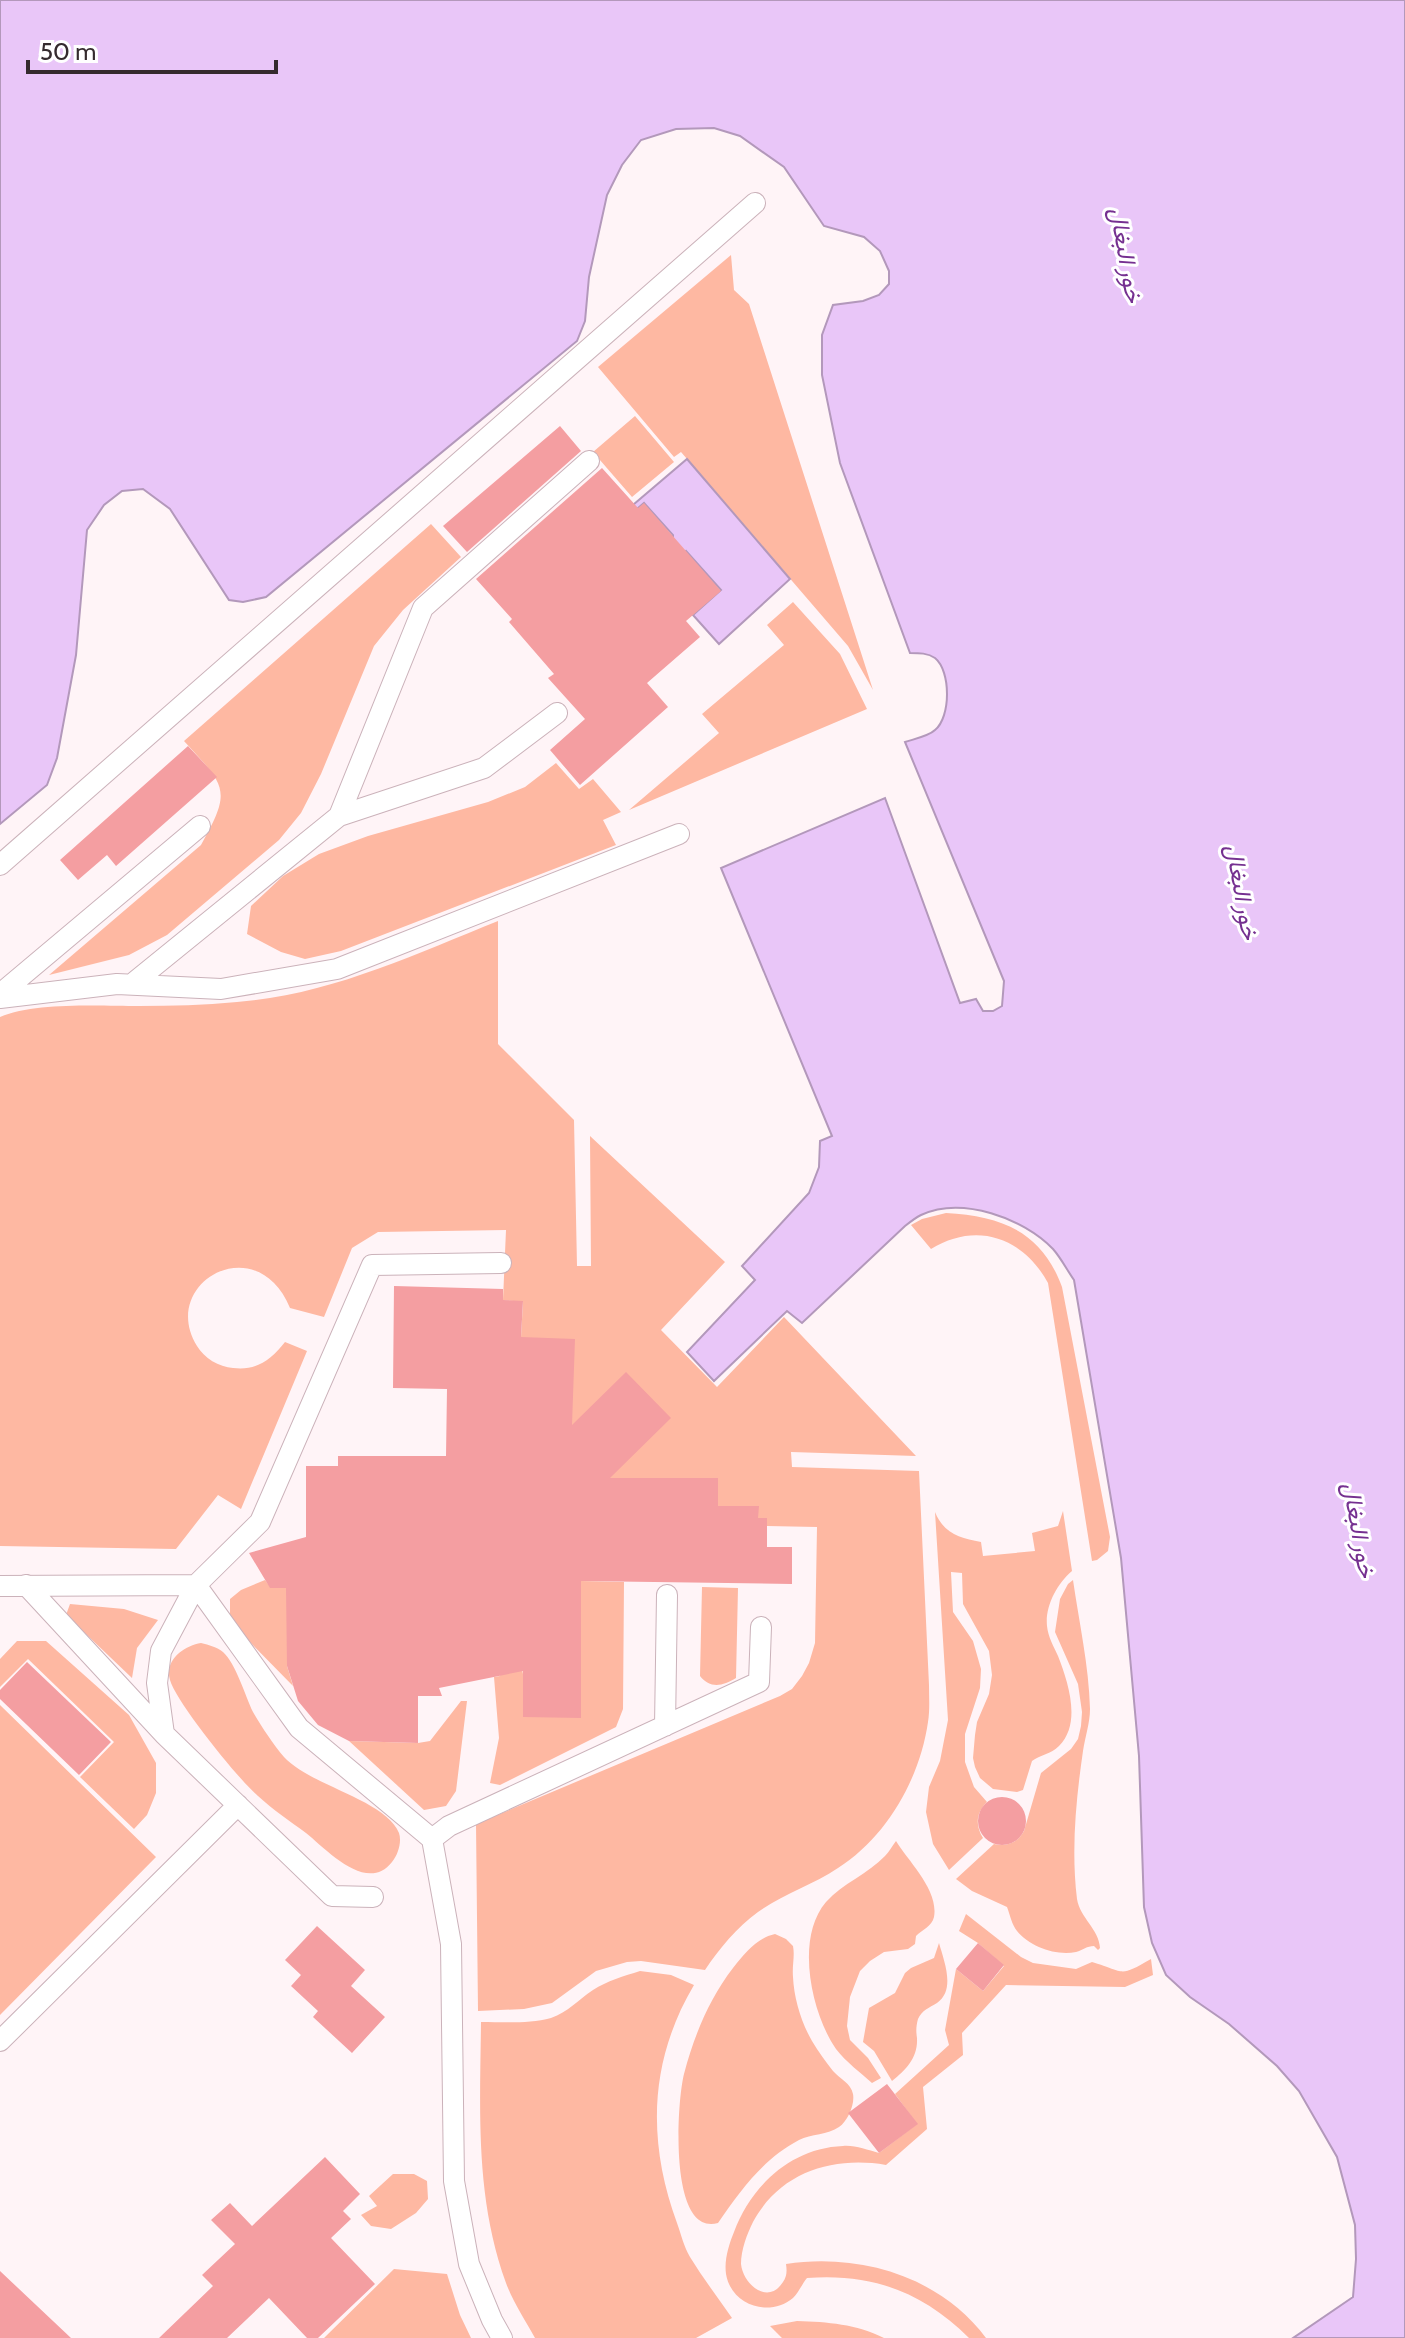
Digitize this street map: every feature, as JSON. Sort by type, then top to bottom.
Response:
[{"type":"lane","points":[[0,865],[755,203]]},
{"type":"lane","points":[[339,816],[423,608],[589,461]]},
{"type":"lane","points":[[132,984],[339,816],[484,768],[557,713]]},
{"type":"lane","points":[[0,996],[200,826]]},
{"type":"lane","points":[[0,996],[117,984],[221,989],[337,969],[679,834]]},
{"type":"lane","points":[[164,1734],[157,1683],[161,1651],[196,1585],[260,1522],[372,1265],[501,1263]]},
{"type":"lane","points":[[26,1585],[164,1734],[332,1896],[373,1897]]},
{"type":"lane","points":[[0,1586],[196,1585]]},
{"type":"lane","points":[[196,1585],[299,1728],[432,1839],[451,1944],[454,2181],[469,2264],[502,2338]]},
{"type":"lane","points":[[665,1726],[667,1595]]},
{"type":"lane","points":[[432,1839],[449,1826],[759,1682],[761,1627]]},
{"type":"lane","points":[[0,2041],[238,1805]]},
{"type":"shaded area","points":[[731,255],[734,290],[749,304],[873,690],[848,646],[681,452],[674,457],[598,367]]},
{"type":"shaded area","points":[[635,416],[674,462],[632,497],[593,452]]},
{"type":"shaded area","points":[[431,524],[461,557],[403,610],[374,646],[321,774],[301,813],[279,840],[167,935],[129,955],[49,975],[201,845],[218,811],[220,789],[208,768],[184,741]]},
{"type":"shaded area","points":[[793,602],[840,654],[867,709],[629,810],[719,733],[702,714],[784,645],[767,625]]},
{"type":"shaded area","points":[[556,763],[579,789],[593,779],[621,812],[603,820],[616,845],[341,951],[305,959],[281,952],[247,934],[251,906],[283,876],[319,854],[368,836],[488,802],[525,787]]},
{"type":"shaded area","points":[[498,921],[498,1044],[574,1120],[577,1266],[591,1266],[590,1136],[725,1262],[661,1330],[717,1387],[784,1317],[916,1456],[791,1452],[792,1467],[919,1471],[929,1708],[924,1743],[909,1785],[872,1840],[838,1868],[750,1918],[705,1970],[641,1961],[627,1962],[596,1971],[552,2003],[524,2009],[478,2011],[476,1824],[792,1689],[809,1663],[815,1643],[817,1527],[767,1526],[767,1518],[758,1518],[758,1506],[718,1506],[717,1478],[589,1478],[521,1337],[523,1302],[503,1300],[506,1230],[378,1232],[352,1248],[324,1317],[290,1308],[275,1284],[256,1271],[236,1268],[216,1273],[201,1285],[190,1302],[188,1323],[197,1346],[217,1364],[241,1368],[256,1366],[285,1342],[307,1351],[241,1509],[218,1495],[176,1549],[0,1546],[0,1017],[49,1007],[188,1005],[271,998],[370,972]]},
{"type":"shaded area","points":[[946,1213],[985,1218],[1018,1230],[1031,1240],[1054,1268],[1062,1287],[1110,1537],[1108,1551],[1097,1560],[1092,1561],[1048,1283],[1026,1254],[997,1238],[965,1236],[931,1249],[911,1225]]},
{"type":"shaded area","points":[[1063,1511],[1072,1571],[1053,1596],[1047,1626],[1069,1690],[1070,1726],[1059,1746],[1032,1761],[1023,1790],[1017,1792],[993,1789],[980,1778],[975,1767],[977,1722],[989,1694],[992,1675],[989,1651],[963,1604],[962,1573],[951,1572],[953,1612],[973,1641],[981,1669],[980,1688],[965,1734],[965,1762],[974,1787],[987,1802],[978,1819],[983,1838],[949,1870],[933,1844],[926,1812],[929,1787],[940,1761],[948,1720],[935,1512],[943,1525],[954,1534],[981,1542],[983,1556],[1035,1551],[1032,1533],[1058,1526]]},
{"type":"shaded area","points":[[265,1580],[271,1588],[353,1588],[287,1618],[287,1666],[293,1686],[242,1634],[230,1616],[230,1599],[241,1590]]},
{"type":"shaded area","points":[[1073,1580],[1086,1660],[1090,1709],[1076,1806],[1075,1881],[1079,1906],[1100,1948],[1098,1950],[1092,1946],[1068,1953],[1052,1951],[1029,1942],[1015,1929],[1007,1907],[972,1891],[956,1879],[994,1844],[1004,1845],[1018,1839],[1024,1831],[1041,1773],[1071,1749],[1078,1739],[1082,1712],[1078,1684],[1055,1632],[1060,1599]]},
{"type":"shaded area","points":[[581,1581],[624,1582],[623,1709],[616,1727],[500,1785],[490,1783],[499,1738],[494,1677],[500,1676],[511,1617],[523,1674],[581,1717]]},
{"type":"shaded area","points":[[702,1587],[738,1588],[736,1678],[722,1684],[708,1683],[700,1676]]},
{"type":"shaded area","points":[[70,1604],[124,1609],[158,1620],[137,1648],[132,1678],[66,1615]]},
{"type":"shaded area","points":[[17,1641],[46,1641],[129,1715],[156,1763],[156,1793],[147,1815],[134,1829],[80,1777],[114,1742],[28,1659],[0,1687],[0,1659]]},
{"type":"shaded area","points":[[201,1643],[218,1649],[228,1657],[253,1712],[284,1757],[312,1776],[364,1802],[391,1821],[399,1833],[400,1844],[392,1862],[382,1871],[359,1871],[336,1858],[258,1796],[209,1740],[175,1691],[169,1673],[177,1655]]},
{"type":"shaded area","points":[[461,1701],[467,1701],[456,1791],[446,1806],[424,1810],[349,1741],[430,1741]]},
{"type":"shaded area","points":[[0,1705],[156,1857],[0,2015]]},
{"type":"shaded area","points":[[896,1841],[927,1886],[932,1897],[934,1917],[908,1949],[884,1952],[870,1961],[860,1971],[850,1997],[847,2026],[850,2040],[868,2058],[881,2078],[872,2083],[840,2054],[827,2034],[814,1996],[809,1955],[811,1935],[826,1902],[878,1862]]},
{"type":"shaded area","points":[[966,1914],[1033,1963],[1076,1969],[1092,1962],[1127,1971],[1151,1959],[1153,1975],[1125,1987],[1006,1985],[962,2033],[963,2055],[923,2087],[927,2129],[886,2165],[847,2163],[828,2166],[793,2180],[764,2205],[753,2222],[741,2264],[746,2279],[757,2290],[764,2292],[777,2289],[783,2282],[786,2264],[842,2262],[896,2274],[922,2284],[946,2299],[986,2338],[969,2338],[915,2297],[853,2279],[807,2278],[793,2298],[773,2307],[752,2305],[743,2300],[729,2285],[726,2258],[741,2215],[762,2185],[790,2162],[824,2148],[852,2146],[879,2153],[917,2124],[895,2094],[949,2045],[945,2030],[956,1969],[983,1991],[1004,1966],[959,1931]]},
{"type":"shaded area","points":[[775,1934],[793,1946],[794,1985],[801,2018],[822,2056],[850,2087],[852,2107],[839,2127],[799,2140],[774,2156],[744,2187],[718,2223],[702,2222],[691,2209],[683,2189],[678,2137],[684,2074],[703,2018],[724,1980],[752,1947]]},
{"type":"shaded area","points":[[939,1943],[946,1966],[946,1991],[918,2019],[917,2045],[913,2057],[892,2081],[874,2051],[863,2042],[869,2008],[895,1993],[911,1968],[934,1958]]},
{"type":"shaded area","points":[[640,1971],[671,1975],[694,1985],[668,2043],[657,2102],[657,2132],[667,2192],[686,2249],[732,2318],[696,2338],[535,2338],[506,2283],[489,2219],[482,2154],[481,2022],[525,2022],[551,2018],[598,1987]]},
{"type":"shaded area","points":[[393,2174],[414,2174],[427,2181],[428,2199],[416,2213],[391,2229],[371,2226],[361,2215],[377,2206],[369,2196]]},
{"type":"shaded area","points":[[394,2269],[447,2274],[471,2338],[324,2338]]},
{"type":"shaded area","points":[[797,2321],[842,2325],[884,2338],[782,2338],[770,2326]]},
{"type":"water","name":"خور البغال","points":[[0,0],[1405,0],[1405,2338],[1293,2338],[1353,2297],[1355,2225],[1337,2157],[1299,2091],[1277,2066],[1229,2024],[1190,1997],[1166,1975],[1152,1943],[1144,1907],[1139,1756],[1121,1558],[1074,1280],[1059,1256],[1025,1228],[991,1213],[955,1208],[937,1210],[921,1215],[905,1226],[802,1323],[787,1311],[714,1381],[687,1352],[755,1280],[742,1266],[809,1193],[819,1167],[820,1141],[832,1136],[721,868],[885,798],[960,1003],[976,999],[983,1011],[993,1011],[1002,1006],[1004,981],[905,742],[929,734],[940,724],[947,694],[944,673],[932,656],[910,653],[840,463],[822,375],[822,335],[833,305],[863,301],[879,295],[889,284],[889,271],[880,251],[864,237],[824,226],[784,167],[740,136],[714,128],[676,129],[641,140],[622,165],[607,195],[589,277],[585,321],[577,341],[266,597],[243,602],[229,600],[170,509],[143,489],[122,491],[104,505],[87,530],[76,655],[57,758],[47,785],[0,824]]},
{"type":"water","points":[[687,459],[790,579],[719,644],[693,615],[721,590],[686,551],[672,563],[673,535],[644,503],[624,520],[620,516]]},
{"type":"building","points":[[560,426],[581,451],[467,552],[443,526]]},
{"type":"building","points":[[602,468],[638,508],[644,503],[721,591],[686,621],[700,637],[647,683],[668,707],[580,785],[550,750],[585,719],[548,678],[554,674],[509,622],[512,619],[476,579]]},
{"type":"building","points":[[188,746],[217,777],[116,866],[107,855],[78,880],[60,860]]},
{"type":"building","points":[[394,1286],[503,1289],[503,1300],[523,1301],[521,1337],[575,1339],[572,1425],[626,1372],[671,1418],[610,1478],[718,1478],[718,1506],[759,1506],[758,1518],[767,1518],[767,1547],[792,1547],[792,1584],[581,1581],[581,1718],[523,1717],[523,1671],[439,1688],[442,1696],[418,1696],[418,1743],[349,1741],[318,1725],[298,1701],[287,1666],[286,1588],[270,1588],[249,1553],[306,1537],[306,1466],[338,1466],[338,1456],[446,1456],[447,1389],[393,1388]]},
{"type":"building","points":[[27,1662],[111,1742],[79,1775],[0,1699],[0,1690]]},
{"type":"building","points":[[1002,1797],[1011,1798],[1019,1804],[1025,1812],[1025,1830],[1019,1838],[1011,1844],[1002,1845],[993,1844],[985,1838],[979,1830],[978,1821],[979,1812],[985,1804],[993,1798]]},
{"type":"building","points":[[317,1926],[365,1970],[351,1986],[385,2017],[352,2053],[313,2017],[318,2011],[291,1986],[301,1975],[285,1960]]},
{"type":"building","points":[[978,1943],[1004,1965],[983,1991],[956,1969]]},
{"type":"building","points":[[887,2084],[918,2124],[879,2153],[848,2113]]},
{"type":"building","points":[[325,2157],[360,2194],[343,2211],[351,2219],[331,2238],[375,2284],[318,2338],[307,2338],[269,2298],[227,2338],[159,2338],[213,2286],[202,2275],[235,2244],[211,2220],[230,2203],[252,2226]]},
{"type":"building","points":[[0,2271],[71,2338],[0,2338]]}]
